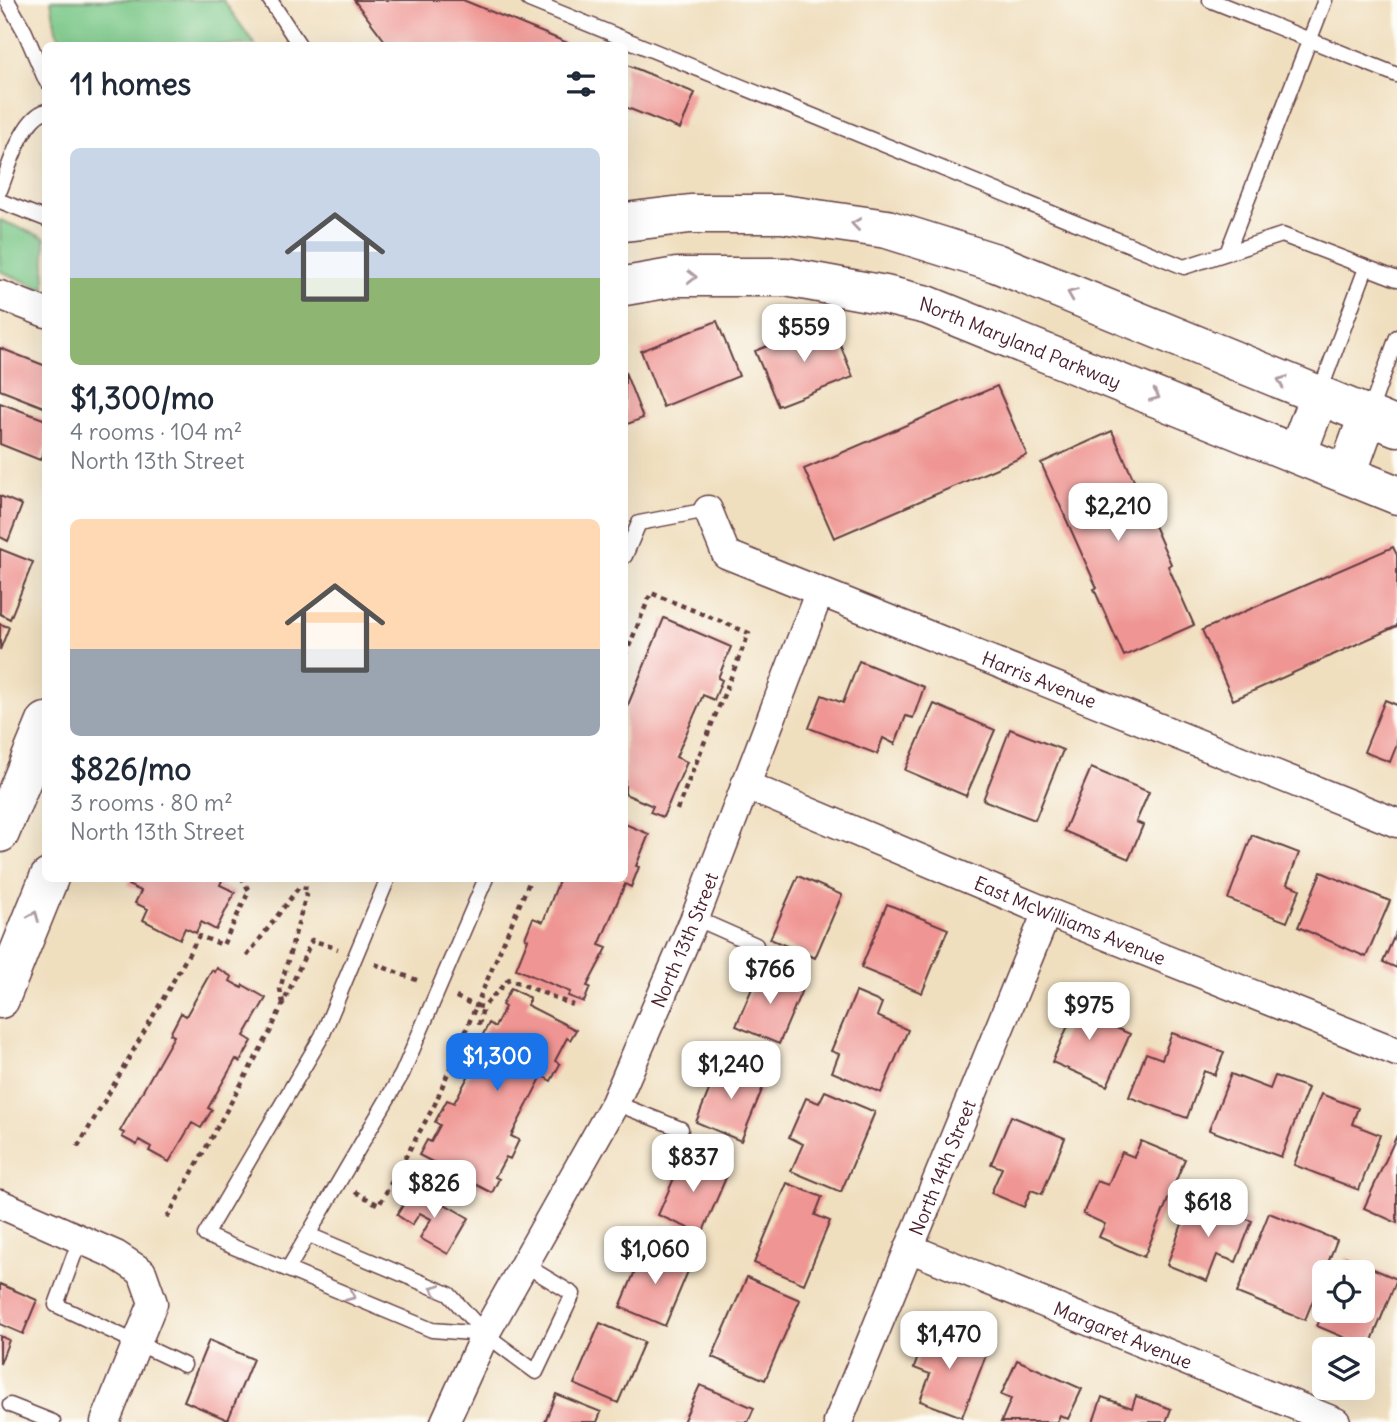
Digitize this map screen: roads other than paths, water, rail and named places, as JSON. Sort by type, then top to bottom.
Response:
[{"type":"main road","points":[[628,222],[690,214],[782,214],[887,229],[996,263],[1383,421],[1346,474]]},
{"type":"main road","name":"North Maryland Parkway","points":[[628,285],[677,277],[786,277],[926,305],[1397,495]]},
{"type":"main road","points":[[1297,454],[1319,396]]},
{"type":"main road","points":[[0,833],[42,732]]},
{"type":"main road","points":[[0,999],[47,882]]},
{"type":"street","points":[[0,295],[42,311]]},
{"type":"street","name":"Harris Avenue","points":[[708,510],[726,554],[1397,823]]},
{"type":"street","name":"North 13th Street","points":[[446,1422],[485,1334],[615,1102],[695,918],[819,593]]},
{"type":"street","name":"East McWilliams Avenue","points":[[745,785],[1047,912],[1397,1052]]},
{"type":"street","name":"North 14th Street","points":[[838,1422],[1047,912]]},
{"type":"street","points":[[0,1204],[116,1255],[142,1272],[153,1303],[105,1422]]},
{"type":"street","name":"Margaret Avenue","points":[[909,1248],[1336,1422]]},
{"type":"lane","points":[[7,0],[25,32],[42,72]]},
{"type":"lane","points":[[270,0],[297,42]]},
{"type":"lane","points":[[529,0],[1184,267],[1282,235],[1397,279]]},
{"type":"lane","points":[[1210,0],[1397,75]]},
{"type":"lane","points":[[1227,253],[1325,0]]},
{"type":"lane","points":[[0,190],[26,126],[42,112]]},
{"type":"lane","points":[[0,201],[42,217]]},
{"type":"lane","points":[[1319,396],[1366,268]]},
{"type":"lane","points":[[1383,421],[1397,337]]},
{"type":"lane","points":[[628,549],[639,523],[708,510]]},
{"type":"lane","points":[[385,882],[322,1036],[205,1236],[432,1330],[485,1334]]},
{"type":"lane","points":[[288,1269],[402,1074],[484,882]]},
{"type":"lane","points":[[695,918],[756,945]]},
{"type":"lane","points":[[615,1102],[681,1129]]},
{"type":"lane","points":[[309,1235],[449,1294],[485,1334],[536,1372],[573,1294],[525,1265]]},
{"type":"lane","points":[[80,1239],[56,1305],[184,1365]]},
{"type":"lane","points":[[10,1405],[53,1422]]}]
